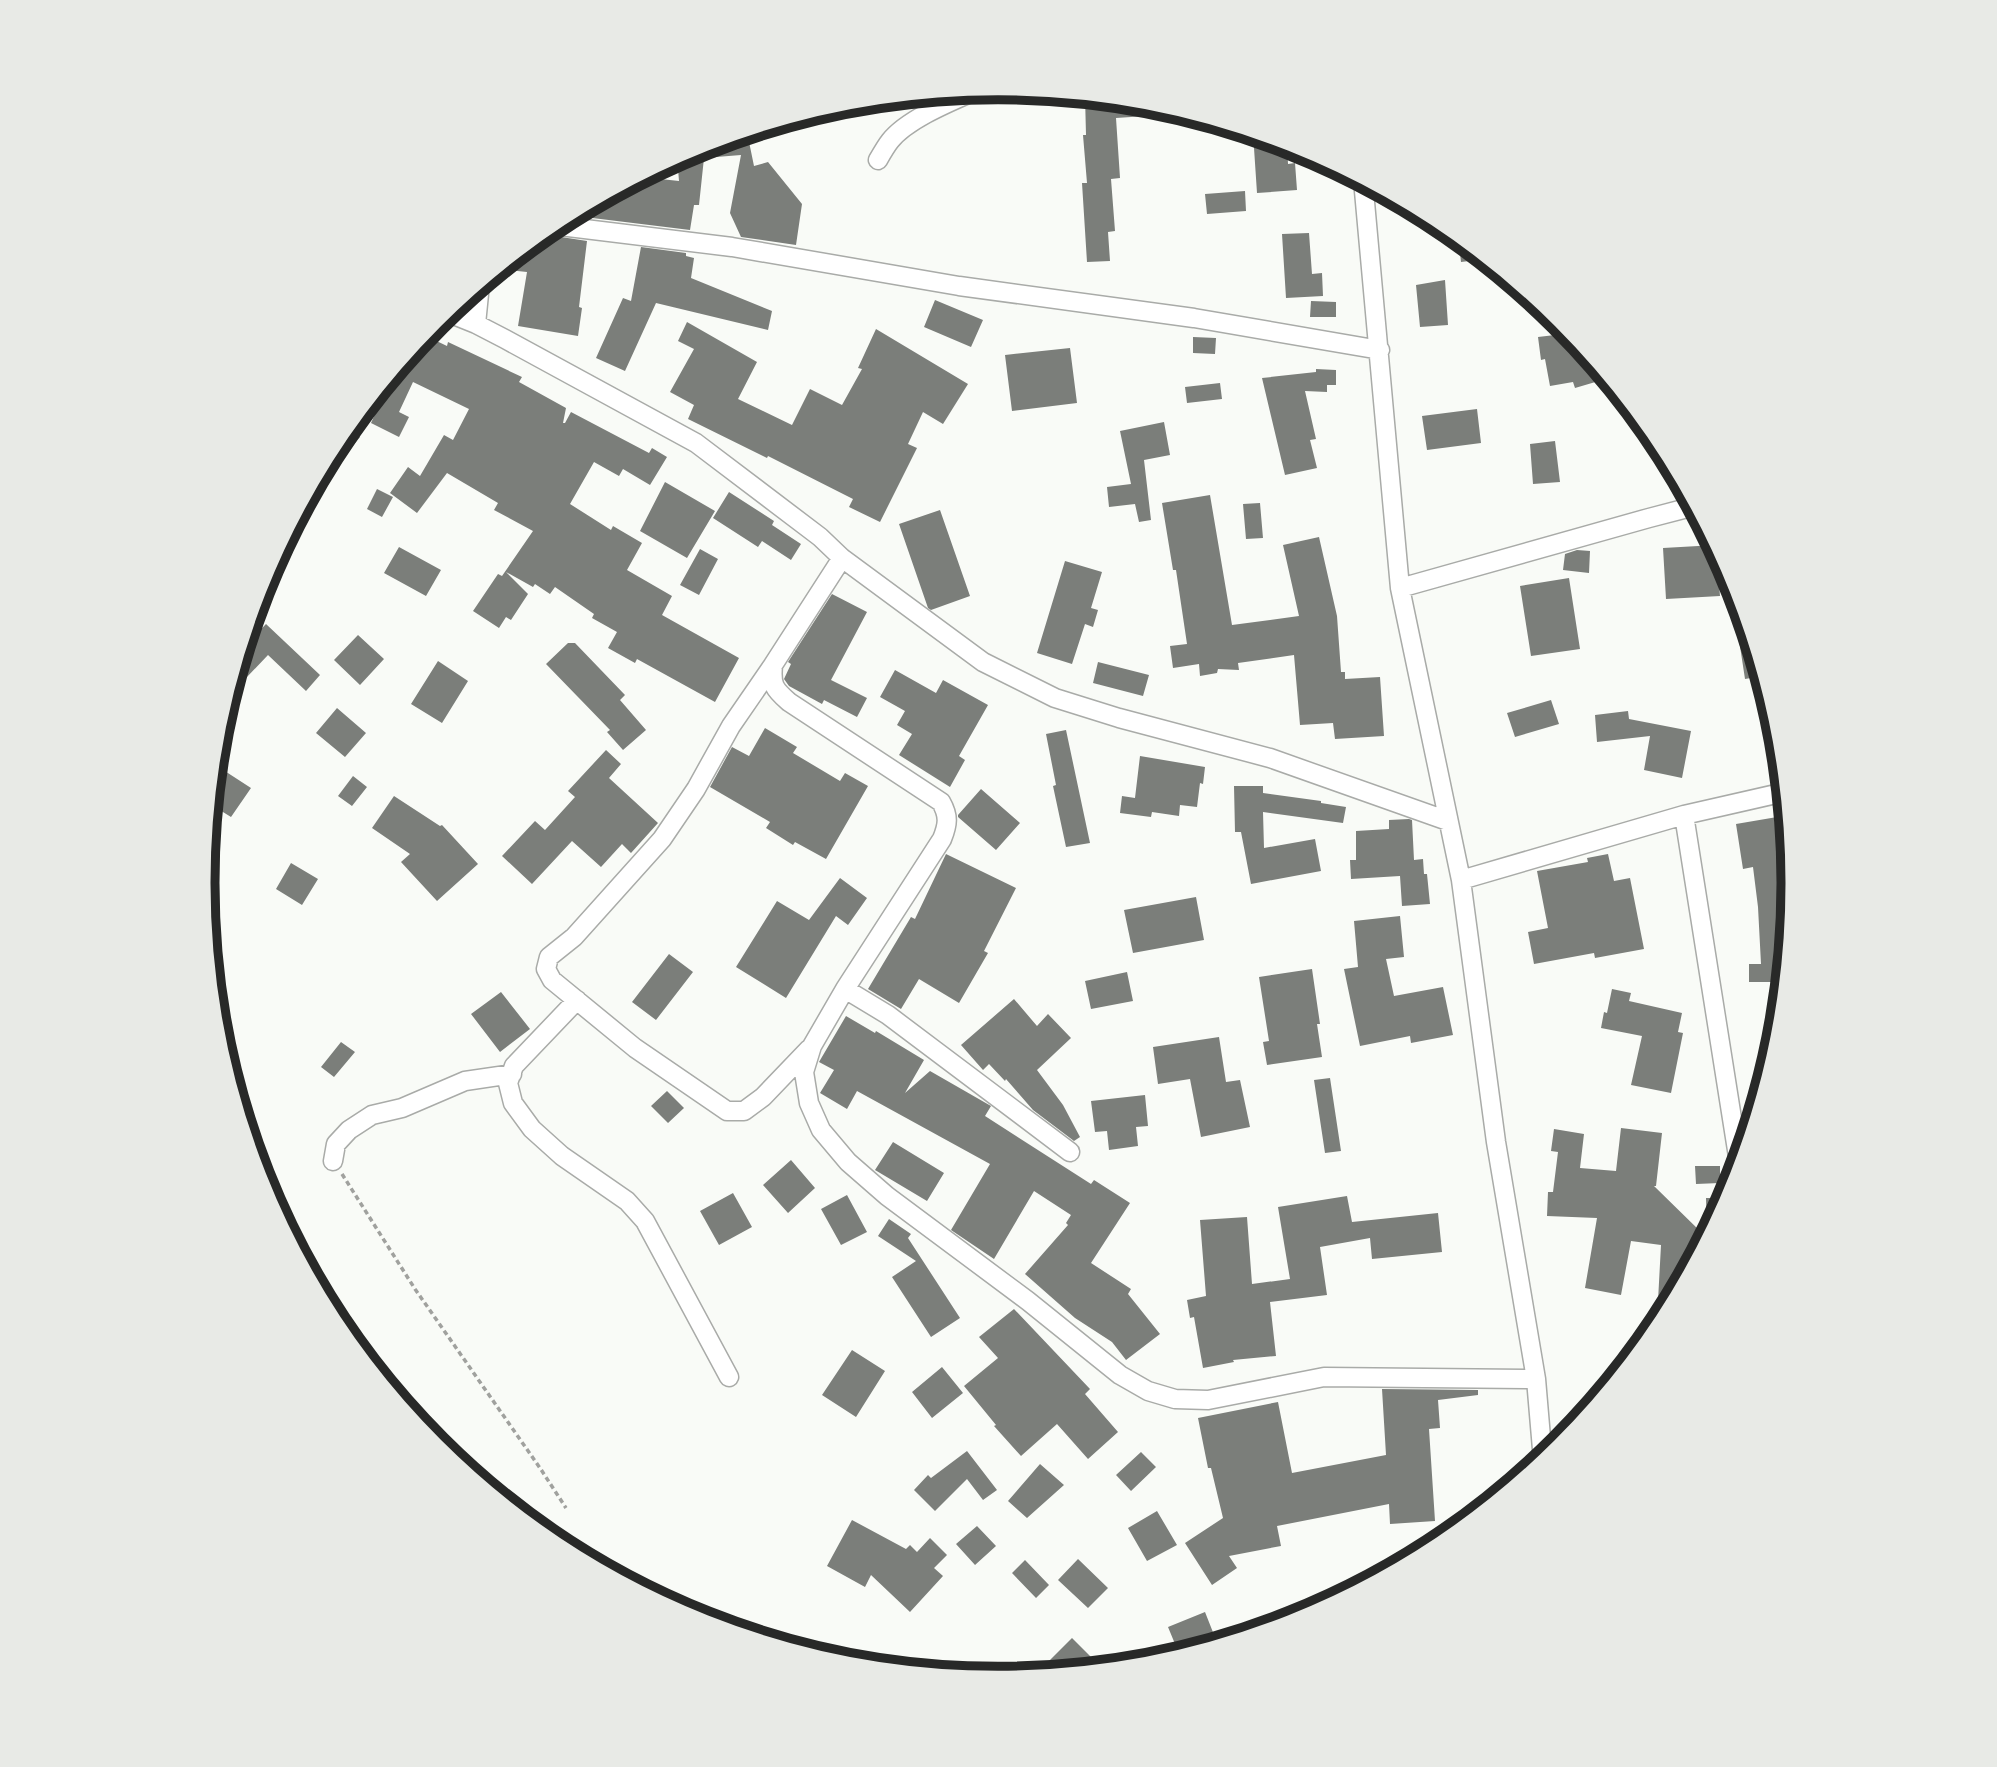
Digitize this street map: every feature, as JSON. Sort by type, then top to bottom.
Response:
[{"type":"street","points":[[878,160],[891,139],[903,128],[952,101]]},
{"type":"street","points":[[1364,191],[1400,588],[1461,880],[1496,1142],[1536,1379],[1542,1448]]},
{"type":"street","points":[[571,227],[732,247],[959,286],[1194,318],[1380,350]]},
{"type":"street","points":[[476,324],[479,297]]},
{"type":"street","points":[[457,317],[476,324],[696,443],[820,537],[842,558],[983,662],[1055,698],[1270,758],[1448,821]]},
{"type":"street","points":[[1400,588],[1686,508]]},
{"type":"street","points":[[812,1046],[763,1097],[744,1111],[727,1111],[635,1048],[552,980],[546,969],[549,957],[574,937],[662,839],[696,789],[731,726],[842,558]]},
{"type":"street","points":[[773,665],[772,680],[776,691],[942,802],[947,813],[948,825],[942,839],[845,989],[812,1046],[804,1072],[809,1103],[821,1130],[848,1162],[887,1196],[1028,1301],[1120,1375],[1148,1391],[1175,1399],[1208,1400],[1324,1377],[1536,1379]]},
{"type":"street","points":[[1461,880],[1684,815],[1777,794]]},
{"type":"street","points":[[1684,815],[1737,1147]]},
{"type":"street","points":[[845,989],[888,1016],[1070,1152]]},
{"type":"street","points":[[577,1000],[514,1066],[508,1083],[513,1103],[532,1129],[562,1156],[627,1201],[645,1221],[729,1377]]},
{"type":"street","points":[[333,1161],[336,1144],[349,1130],[372,1115],[402,1108],[465,1081],[512,1074]]},
{"type":"path","points":[[333,1161],[415,1289],[566,1508]]},
{"type":"building","points":[[1085,104],[1153,116],[1116,118],[1120,178],[1111,179],[1115,231],[1108,232],[1110,261],[1087,262],[1082,183],[1087,183],[1083,135],[1086,135]]},
{"type":"building","points":[[749,140],[754,166],[768,162],[802,204],[796,245],[741,237],[730,213],[741,155],[704,158],[699,205],[694,205],[690,230],[587,217],[657,179],[679,181],[678,169],[699,159]]},
{"type":"building","points":[[1254,142],[1288,155],[1288,164],[1295,163],[1297,190],[1257,193]]},
{"type":"building","points":[[1245,191],[1246,211],[1207,214],[1205,194]]},
{"type":"building","points":[[1309,233],[1312,274],[1322,273],[1323,296],[1286,298],[1282,234]]},
{"type":"building","points":[[557,236],[587,241],[578,336],[518,326],[527,272],[511,270]]},
{"type":"building","points":[[641,247],[686,253],[686,256],[694,258],[691,278],[772,311],[768,330],[656,303],[625,371],[596,358],[623,298],[631,301]]},
{"type":"building","points":[[1460,250],[1474,260],[1461,262]]},
{"type":"building","points":[[1445,280],[1448,325],[1420,327],[1416,285]]},
{"type":"building","points":[[935,300],[983,320],[971,347],[924,327]]},
{"type":"building","points":[[1311,301],[1336,302],[1336,317],[1310,317]]},
{"type":"building","points":[[687,322],[757,362],[738,399],[792,425],[810,389],[842,405],[862,369],[858,368],[876,329],[968,384],[943,424],[923,412],[908,444],[917,448],[880,522],[849,507],[853,499],[688,419],[694,405],[670,392],[694,349],[678,341]]},
{"type":"building","points":[[1558,335],[1599,381],[1575,388],[1573,382],[1550,386],[1545,359],[1541,360],[1538,337]]},
{"type":"building","points":[[1193,337],[1216,338],[1215,354],[1193,353]]},
{"type":"building","points":[[434,340],[447,346],[448,342],[522,377],[519,382],[566,408],[563,423],[571,412],[649,453],[652,448],[667,457],[650,485],[623,469],[619,476],[594,462],[570,504],[611,530],[613,526],[642,543],[627,570],[672,596],[662,615],[739,658],[715,702],[637,659],[635,663],[608,648],[617,632],[592,618],[594,614],[555,587],[550,594],[535,584],[533,587],[506,572],[528,594],[511,620],[506,617],[499,628],[473,611],[498,574],[502,576],[533,531],[494,510],[498,503],[447,473],[417,513],[390,493],[408,467],[420,476],[444,435],[453,440],[469,409],[413,382],[399,412],[409,417],[399,437],[371,423],[381,401]]},
{"type":"building","points":[[1070,348],[1077,403],[1012,411],[1005,355]]},
{"type":"building","points":[[1316,369],[1336,370],[1336,385],[1327,385],[1327,392],[1305,391],[1316,439],[1310,440],[1317,468],[1285,475],[1262,378],[1316,372]]},
{"type":"building","points":[[1220,383],[1222,399],[1187,403],[1185,387]]},
{"type":"building","points":[[1477,409],[1481,443],[1427,450],[1422,416]]},
{"type":"building","points":[[1164,422],[1170,455],[1144,460],[1151,520],[1139,522],[1135,504],[1109,507],[1107,487],[1131,484],[1120,431]]},
{"type":"building","points":[[357,434],[360,437],[333,471]]},
{"type":"building","points":[[1555,441],[1560,482],[1533,484],[1530,444]]},
{"type":"building","points":[[665,482],[715,511],[687,558],[640,531]]},
{"type":"building","points":[[377,489],[393,497],[382,517],[367,509]]},
{"type":"building","points":[[729,492],[774,521],[772,525],[801,544],[791,560],[762,541],[758,547],[713,518]]},
{"type":"building","points":[[1210,495],[1232,625],[1299,616],[1283,545],[1319,537],[1337,616],[1341,672],[1345,672],[1345,679],[1380,677],[1384,736],[1335,739],[1333,723],[1300,725],[1294,655],[1238,663],[1239,670],[1218,669],[1217,673],[1200,676],[1199,664],[1173,668],[1170,646],[1187,644],[1162,503]]},
{"type":"building","points":[[1260,503],[1263,538],[1246,539],[1243,504]]},
{"type":"building","points":[[940,510],[970,596],[931,610],[928,608],[899,524]]},
{"type":"building","points":[[1705,546],[1718,574],[1720,596],[1666,599],[1663,548]]},
{"type":"building","points":[[399,547],[441,570],[426,596],[384,573]]},
{"type":"building","points":[[700,549],[718,559],[699,595],[680,585]]},
{"type":"building","points":[[1577,550],[1590,551],[1589,573],[1563,570],[1565,554]]},
{"type":"building","points":[[1065,561],[1102,572],[1091,608],[1098,610],[1093,627],[1085,624],[1072,664],[1037,653]]},
{"type":"building","points":[[1569,578],[1580,649],[1531,656],[1520,586]]},
{"type":"building","points":[[832,594],[867,612],[831,680],[867,698],[857,717],[824,700],[822,704],[789,686],[784,679],[791,664],[788,662]]},
{"type":"building","points":[[1736,620],[1741,632],[1755,677],[1745,679]]},
{"type":"building","points":[[266,624],[320,675],[306,691],[268,655],[240,684],[255,636]]},
{"type":"building","points":[[358,635],[384,659],[360,685],[334,660]]},
{"type":"building","points":[[568,643],[575,643],[625,695],[620,700],[646,730],[623,750],[607,732],[610,730],[546,664]]},
{"type":"building","points":[[438,661],[468,681],[442,723],[411,704]]},
{"type":"building","points":[[1098,662],[1149,675],[1143,696],[1093,683]]},
{"type":"building","points":[[895,670],[936,693],[943,680],[988,705],[959,756],[965,760],[950,787],[899,755],[912,734],[897,725],[905,711],[880,697]]},
{"type":"building","points":[[1551,700],[1559,724],[1515,737],[1507,713]]},
{"type":"building","points":[[337,708],[366,733],[345,757],[316,733]]},
{"type":"building","points":[[1628,711],[1629,719],[1691,731],[1682,778],[1644,770],[1650,736],[1597,742],[1595,715]]},
{"type":"building","points":[[765,728],[797,747],[793,753],[840,781],[845,773],[868,786],[826,859],[795,842],[793,845],[766,828],[770,822],[710,787],[732,747],[749,756]]},
{"type":"building","points":[[1066,730],[1090,843],[1066,847],[1053,786],[1056,785],[1046,734]]},
{"type":"building","points":[[606,750],[621,764],[609,778],[658,823],[631,853],[622,844],[601,867],[572,841],[532,884],[502,856],[535,821],[545,830],[575,797],[568,791]]},
{"type":"building","points":[[1140,756],[1205,767],[1197,807],[1180,805],[1179,816],[1152,812],[1151,817],[1120,813],[1122,796],[1135,798]]},
{"type":"building","points":[[223,770],[251,788],[231,817],[218,809]]},
{"type":"building","points":[[353,776],[367,787],[352,806],[338,796]]},
{"type":"building","points":[[1234,786],[1263,786],[1263,793],[1346,807],[1343,823],[1263,812],[1264,848],[1315,839],[1321,871],[1251,884],[1241,832],[1235,832]]},
{"type":"building","points":[[981,789],[1020,823],[996,850],[958,817]]},
{"type":"building","points":[[394,796],[442,825],[478,864],[437,901],[401,862],[410,854],[372,828]]},
{"type":"building","points":[[1779,816],[1782,884],[1776,982],[1749,982],[1749,964],[1761,964],[1758,907],[1753,867],[1743,869],[1736,824]]},
{"type":"building","points":[[1389,820],[1412,820],[1414,860],[1423,859],[1430,904],[1402,906],[1400,876],[1351,879],[1350,860],[1356,860],[1356,831],[1389,829]]},
{"type":"building","points":[[946,854],[1016,888],[984,951],[988,953],[959,1003],[919,979],[901,1009],[868,989],[911,917],[915,919]]},
{"type":"building","points":[[1608,854],[1614,881],[1630,878],[1644,949],[1595,958],[1594,953],[1534,964],[1528,932],[1548,928],[1537,871],[1588,862],[1587,858]]},
{"type":"building","points":[[291,863],[318,879],[302,905],[276,889]]},
{"type":"building","points":[[840,878],[867,898],[848,925],[836,916],[786,998],[736,967],[777,901],[809,920]]},
{"type":"building","points":[[1196,897],[1204,940],[1133,953],[1124,910]]},
{"type":"building","points":[[1400,916],[1404,957],[1386,959],[1394,996],[1443,987],[1453,1035],[1411,1043],[1410,1036],[1360,1046],[1344,969],[1358,967],[1354,921]]},
{"type":"building","points":[[669,954],[693,972],[656,1020],[632,1002]]},
{"type":"building","points":[[1312,969],[1322,1057],[1267,1065],[1263,1042],[1269,1041],[1259,977]]},
{"type":"building","points":[[1127,972],[1133,1001],[1091,1009],[1085,981]]},
{"type":"building","points":[[1612,989],[1631,993],[1629,1001],[1682,1013],[1678,1032],[1683,1033],[1671,1093],[1631,1085],[1642,1036],[1601,1028]]},
{"type":"building","points":[[501,992],[530,1029],[500,1052],[471,1014]]},
{"type":"building","points":[[1014,999],[1037,1026],[1048,1014],[1071,1038],[1037,1070],[1063,1105],[1080,1137],[1074,1141],[1033,1110],[989,1064],[983,1070],[961,1045]]},
{"type":"building","points":[[846,1016],[924,1060],[905,1093],[930,1071],[991,1106],[985,1116],[1091,1184],[1094,1180],[1130,1203],[1091,1263],[1131,1289],[1128,1294],[1160,1334],[1126,1360],[1112,1342],[1075,1318],[1025,1274],[1068,1225],[1066,1223],[1071,1215],[1034,1191],[994,1259],[951,1230],[990,1164],[857,1091],[847,1109],[820,1093],[834,1070],[819,1062]]},
{"type":"building","points":[[1219,1037],[1226,1082],[1240,1080],[1250,1127],[1201,1137],[1190,1079],[1158,1084],[1153,1047]]},
{"type":"building","points":[[341,1042],[355,1052],[334,1077],[321,1067]]},
{"type":"building","points":[[1330,1078],[1341,1151],[1325,1153],[1314,1080]]},
{"type":"building","points":[[667,1091],[684,1108],[668,1123],[651,1106]]},
{"type":"building","points":[[1145,1095],[1148,1126],[1136,1127],[1138,1146],[1109,1150],[1107,1131],[1095,1132],[1091,1101]]},
{"type":"building","points":[[1621,1128],[1662,1133],[1654,1186],[1700,1231],[1661,1301],[1658,1301],[1661,1245],[1631,1241],[1621,1295],[1585,1288],[1597,1218],[1547,1216],[1548,1192],[1553,1192],[1558,1152],[1551,1151],[1554,1129],[1584,1134],[1580,1168],[1616,1171]]},
{"type":"building","points":[[893,1142],[944,1173],[927,1201],[875,1170]]},
{"type":"building","points":[[791,1160],[815,1188],[788,1213],[763,1185]]},
{"type":"building","points":[[1695,1166],[1720,1166],[1720,1183],[1696,1184]]},
{"type":"building","points":[[733,1193],[752,1227],[719,1245],[700,1211]]},
{"type":"building","points":[[847,1195],[867,1232],[841,1245],[821,1209]]},
{"type":"building","points":[[1347,1196],[1352,1222],[1438,1213],[1442,1252],[1372,1259],[1370,1238],[1320,1247],[1327,1295],[1270,1302],[1276,1356],[1233,1360],[1234,1362],[1203,1368],[1194,1317],[1190,1318],[1187,1300],[1206,1296],[1200,1220],[1247,1217],[1252,1284],[1290,1279],[1278,1207]]},
{"type":"building","points":[[1706,1198],[1716,1198],[1707,1218]]},
{"type":"building","points":[[889,1219],[911,1234],[908,1238],[960,1318],[931,1337],[892,1277],[916,1261],[878,1236]]},
{"type":"building","points":[[1014,1309],[1090,1389],[1085,1394],[1118,1432],[1088,1459],[1057,1424],[1021,1456],[964,1386],[998,1358],[979,1337]]},
{"type":"building","points":[[852,1350],[885,1371],[856,1417],[822,1395]]},
{"type":"building","points":[[942,1367],[963,1393],[932,1418],[912,1392]]},
{"type":"building","points":[[1382,1389],[1478,1390],[1478,1395],[1438,1400],[1440,1428],[1429,1429],[1435,1521],[1390,1524],[1389,1504],[1277,1526],[1281,1546],[1229,1556],[1237,1568],[1212,1585],[1185,1543],[1223,1518],[1211,1468],[1208,1468],[1198,1418],[1278,1402],[1292,1473],[1386,1455]]},
{"type":"building","points":[[967,1451],[997,1490],[983,1500],[967,1479],[935,1511],[914,1490],[928,1475],[931,1478]]},
{"type":"building","points":[[1141,1452],[1156,1467],[1131,1491],[1116,1475]]},
{"type":"building","points":[[1040,1464],[1064,1485],[1027,1518],[1008,1501]]},
{"type":"building","points":[[1157,1511],[1177,1545],[1147,1561],[1128,1528]]},
{"type":"building","points":[[852,1520],[906,1549],[910,1545],[917,1552],[930,1538],[947,1555],[934,1568],[943,1576],[910,1612],[871,1575],[865,1587],[827,1566]]},
{"type":"building","points":[[977,1526],[996,1546],[975,1565],[956,1544]]},
{"type":"building","points":[[1078,1559],[1108,1588],[1088,1608],[1058,1580]]},
{"type":"building","points":[[1025,1560],[1049,1585],[1036,1598],[1012,1573]]},
{"type":"building","points":[[1205,1612],[1215,1637],[1176,1646],[1168,1627]]},
{"type":"building","points":[[1072,1638],[1096,1662],[1052,1666],[1048,1662]]}]
